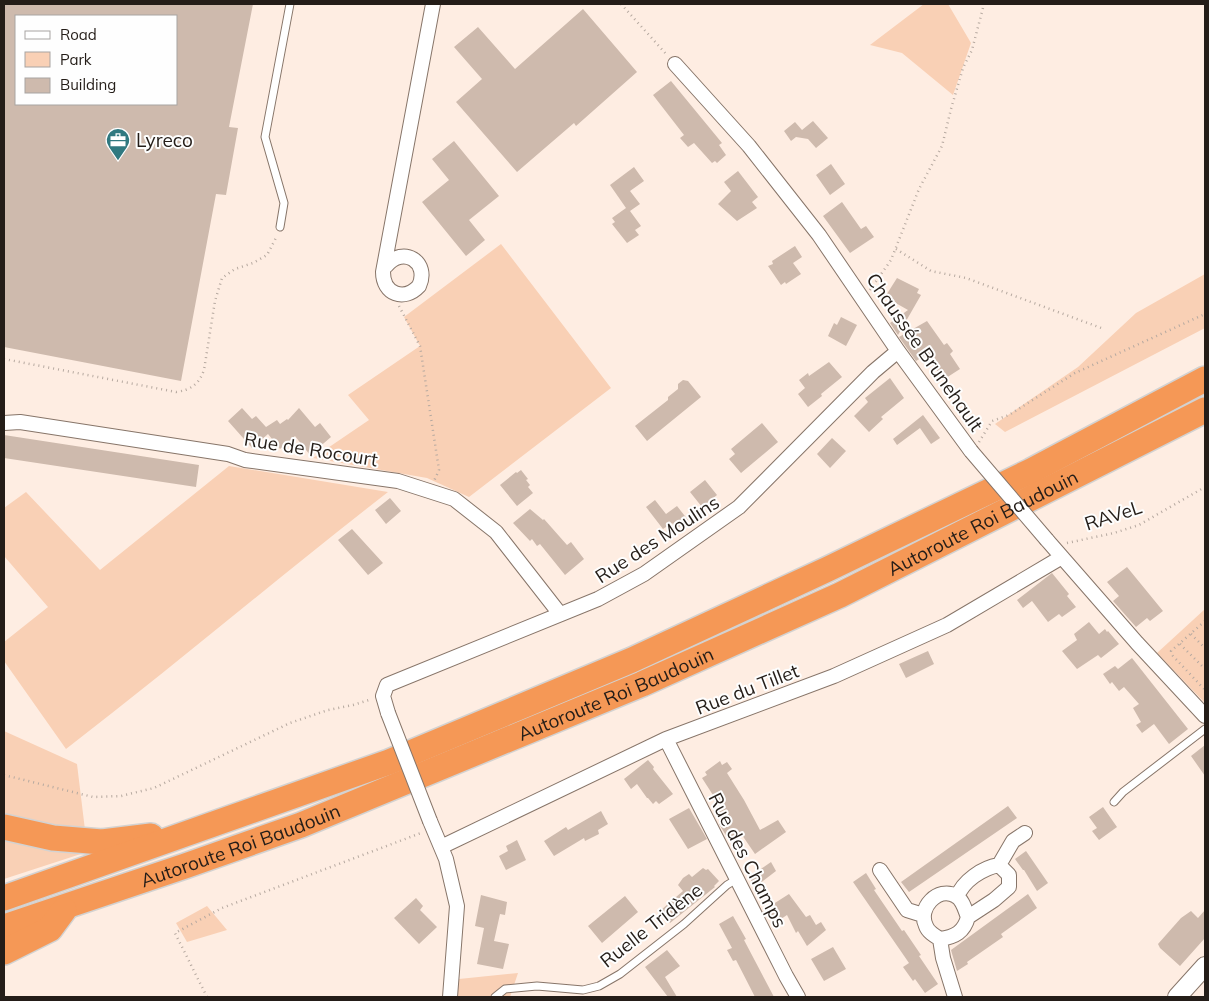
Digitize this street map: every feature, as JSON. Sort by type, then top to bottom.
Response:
[{"type":"highway","name":"Autoroute Roi Baudouin","points":[[4,898],[389,762],[632,660],[828,569],[1031,471],[1205,379]]},
{"type":"highway","name":"Autoroute Roi Baudouin","points":[[4,927],[301,825],[642,684],[840,595],[1205,410]]},
{"type":"highway","points":[[4,827],[53,838],[102,842],[145,836],[179,837]]},
{"type":"highway","points":[[4,952],[50,929],[68,906]]},
{"type":"street","points":[[386,266],[396,257],[409,257],[416,262],[422,274],[419,286],[408,294],[400,295],[394,293],[384,283],[384,272],[433,4]]},
{"type":"street","name":"Chaussée Brunehault","points":[[675,64],[749,146],[819,235],[898,351],[971,450],[1053,548],[1205,716]]},
{"type":"street","name":"Rue des Moulins","points":[[383,696],[387,685],[598,599],[644,574],[739,507],[873,372],[898,351]]},
{"type":"street","name":"Rue de Rocourt","points":[[4,423],[20,422],[228,454],[246,460],[398,481],[454,499],[496,532],[560,614]]},
{"type":"street","name":"Rue du Tillet","points":[[441,847],[666,739],[834,676],[947,625],[1053,548]]},
{"type":"street","points":[[383,696],[451,876],[457,906],[450,997]]},
{"type":"street","name":"Rue des Champs","points":[[666,739],[798,997]]},
{"type":"street","points":[[957,897],[961,888],[987,867],[998,865],[1013,841],[1025,833]]},
{"type":"street","points":[[968,917],[964,906],[957,897],[948,894],[934,897],[925,906],[923,915],[926,926],[932,933],[940,939],[952,938],[962,931],[968,917],[994,900],[1009,886],[1008,875],[998,865]]},
{"type":"street","points":[[880,870],[907,910],[923,915]]},
{"type":"street","points":[[940,939],[943,958],[955,997]]},
{"type":"street","points":[[1177,997],[1205,966]]},
{"type":"lane","points":[[280,228],[284,203],[265,137],[290,4]]},
{"type":"lane","points":[[1114,802],[1123,792],[1205,730]]},
{"type":"lane","name":"Ruelle Tridène","points":[[496,997],[505,989],[537,986],[583,990],[599,986],[620,974],[684,924],[727,886],[737,880]]},
{"type":"path","points":[[621,4],[675,64]]},
{"type":"path","points":[[864,299],[891,260],[919,190],[942,146],[951,109],[964,68],[972,50],[984,4]]},
{"type":"path","points":[[4,359],[176,392],[188,390],[201,378],[204,370],[215,301],[222,278],[235,269],[253,263],[267,255],[280,228]]},
{"type":"path","points":[[896,249],[931,271],[966,278],[1104,329]]},
{"type":"path","points":[[394,293],[404,317],[420,346],[439,470],[429,491]]},
{"type":"path","points":[[971,450],[979,442],[992,421],[1009,415],[1075,374],[1205,314]]},
{"type":"path","name":"RAVeL","points":[[1053,548],[1114,533],[1139,524],[1205,487]]},
{"type":"path","points":[[1205,621],[1172,652],[1172,656],[1205,690]]},
{"type":"path","points":[[1191,634],[1205,648]]},
{"type":"path","points":[[1180,644],[1205,669]]},
{"type":"path","points":[[4,776],[93,797],[121,796],[154,788],[290,723],[328,710],[383,696]]},
{"type":"path","points":[[207,997],[174,933],[231,905],[433,827]]},
{"type":"green space","points":[[924,4],[948,4],[971,43],[953,95],[902,53],[870,45]]},
{"type":"green space","points":[[501,244],[611,388],[469,497],[427,478],[313,458],[369,420],[348,395],[420,346],[404,317]]},
{"type":"green space","points":[[1205,274],[1205,328],[1005,432],[995,424],[1078,367],[1136,313]]},
{"type":"green space","points":[[229,466],[388,492],[66,749],[4,661],[4,642],[48,607],[4,556],[4,508],[26,492],[100,570]]},
{"type":"green space","points":[[1205,609],[1205,703],[1157,653]]},
{"type":"green space","points":[[4,731],[77,764],[85,830],[49,826],[4,815]]},
{"type":"green space","points":[[4,833],[90,851],[4,879]]},
{"type":"green space","points":[[207,906],[227,930],[187,942],[176,923]]},
{"type":"green space","points":[[518,973],[510,997],[457,997],[459,979]]},
{"type":"building","name":"Lyreco","points":[[4,4],[253,4],[229,127],[238,128],[226,195],[216,194],[181,381],[4,347]]},
{"type":"building","points":[[583,9],[637,72],[576,126],[574,123],[517,172],[456,102],[482,79],[454,47],[478,27],[515,69]]},
{"type":"building","points":[[671,81],[722,143],[719,145],[726,155],[717,163],[715,161],[712,163],[694,143],[688,147],[680,138],[684,135],[653,95]]},
{"type":"building","points":[[813,121],[828,138],[816,148],[808,139],[796,137],[791,141],[784,131],[795,122],[802,130]]},
{"type":"building","points":[[454,141],[499,196],[469,220],[485,240],[466,256],[422,202],[449,180],[432,159]]},
{"type":"building","points":[[831,164],[845,184],[830,195],[816,175]]},
{"type":"building","points":[[634,167],[644,181],[630,191],[640,204],[630,211],[641,226],[635,230],[639,235],[627,243],[612,224],[615,222],[612,218],[626,208],[610,185]]},
{"type":"building","points":[[738,171],[758,197],[752,202],[757,208],[737,221],[718,204],[731,191],[724,182]]},
{"type":"building","points":[[842,202],[861,229],[866,226],[874,237],[850,253],[823,216]]},
{"type":"building","points":[[795,246],[802,257],[793,263],[801,274],[786,284],[785,282],[781,285],[768,266],[773,264],[772,261]]},
{"type":"building","points":[[897,278],[919,289],[917,293],[921,295],[898,335],[890,323],[908,310],[885,297]]},
{"type":"building","points":[[841,317],[857,325],[846,346],[828,336],[834,323],[837,325]]},
{"type":"building","points":[[927,321],[944,345],[947,343],[953,351],[950,354],[960,369],[946,378],[940,370],[938,372],[926,355],[916,361],[899,337]]},
{"type":"building","points":[[829,362],[842,377],[808,407],[798,394],[805,388],[799,380],[808,373],[809,376]]},
{"type":"building","points":[[890,378],[904,398],[881,417],[883,419],[869,432],[854,416],[868,402],[865,398]]},
{"type":"building","points":[[683,380],[688,381],[701,397],[647,441],[635,426],[668,400],[668,397],[678,389],[678,384]]},
{"type":"building","points":[[242,408],[252,419],[256,416],[266,427],[277,420],[280,424],[288,420],[299,408],[315,427],[320,423],[331,437],[310,455],[295,436],[280,449],[268,434],[252,448],[228,421]]},
{"type":"building","points":[[923,415],[940,438],[931,444],[920,428],[897,445],[893,439]]},
{"type":"building","points":[[762,423],[778,442],[741,473],[729,459],[735,454],[731,449]]},
{"type":"building","points":[[4,435],[199,465],[196,487],[4,458]]},
{"type":"building","points":[[832,438],[846,451],[830,468],[817,454]]},
{"type":"building","points":[[521,470],[528,479],[526,480],[530,485],[528,487],[533,493],[517,506],[500,485]]},
{"type":"building","points":[[705,480],[717,495],[702,507],[690,492]]},
{"type":"building","points":[[390,498],[401,511],[386,524],[375,510]]},
{"type":"building","points":[[655,500],[666,514],[677,506],[688,520],[676,529],[672,523],[663,529],[646,507]]},
{"type":"building","points":[[530,509],[544,519],[567,545],[571,542],[584,559],[565,575],[540,544],[537,546],[532,539],[530,541],[513,523]]},
{"type":"building","points":[[352,529],[383,563],[368,575],[338,540]]},
{"type":"building","points":[[1127,567],[1163,611],[1150,621],[1147,618],[1136,627],[1113,601],[1119,596],[1107,582]]},
{"type":"building","points":[[1052,573],[1069,594],[1067,596],[1076,607],[1062,617],[1059,614],[1048,622],[1032,601],[1023,608],[1017,600]]},
{"type":"building","points":[[1089,622],[1099,634],[1105,629],[1108,631],[1119,644],[1101,658],[1098,655],[1077,669],[1062,651],[1077,640],[1074,634]]},
{"type":"building","points":[[928,651],[934,664],[906,678],[899,664]]},
{"type":"building","points":[[1132,658],[1188,729],[1169,744],[1154,724],[1142,733],[1136,725],[1141,722],[1133,708],[1139,704],[1124,687],[1119,691],[1112,682],[1110,684],[1103,674],[1115,666],[1118,669]]},
{"type":"building","points":[[1205,745],[1205,776],[1191,756]]},
{"type":"building","points":[[648,760],[673,794],[659,804],[656,801],[653,804],[637,784],[631,789],[624,779]]},
{"type":"building","points":[[720,761],[722,765],[727,762],[732,769],[727,773],[760,830],[778,820],[786,832],[755,854],[742,835],[730,842],[719,824],[725,820],[717,808],[720,806],[702,778],[707,775],[705,772]]},
{"type":"building","points":[[1008,806],[1017,818],[909,892],[901,882]]},
{"type":"building","points":[[1103,807],[1117,827],[1099,840],[1092,831],[1097,828],[1089,817]]},
{"type":"building","points":[[689,808],[707,839],[688,849],[669,819]]},
{"type":"building","points":[[601,811],[608,824],[598,830],[599,834],[585,841],[584,838],[554,856],[544,841],[566,827],[568,830]]},
{"type":"building","points":[[517,840],[526,860],[506,870],[499,856],[508,851],[506,846]]},
{"type":"building","points":[[1026,851],[1048,883],[1037,891],[1015,859]]},
{"type":"building","points":[[771,862],[776,871],[755,887],[749,877]]},
{"type":"building","points":[[703,868],[708,869],[719,881],[715,887],[670,923],[661,910],[683,891],[678,885],[683,878],[689,874],[692,877]]},
{"type":"building","points":[[866,873],[876,889],[874,890],[902,931],[904,930],[938,984],[925,993],[903,967],[909,963],[853,882]]},
{"type":"building","points":[[789,894],[806,917],[810,915],[816,925],[821,922],[826,930],[807,946],[798,931],[796,933],[787,915],[775,923],[767,908]]},
{"type":"building","points":[[1028,894],[1037,908],[1001,934],[1003,937],[957,971],[951,950]]},
{"type":"building","points":[[481,895],[507,902],[505,915],[500,914],[494,941],[509,944],[503,969],[477,964],[484,928],[475,926]]},
{"type":"building","points":[[625,896],[638,912],[602,943],[588,926]]},
{"type":"building","points":[[416,898],[423,906],[420,910],[437,927],[419,944],[394,918]]},
{"type":"building","points":[[1205,910],[1205,938],[1180,966],[1158,944],[1181,918],[1191,911],[1198,918]]},
{"type":"building","points":[[733,916],[774,997],[755,997],[736,960],[733,961],[727,950],[732,948],[719,924]]},
{"type":"building","points":[[833,947],[846,969],[824,981],[811,959]]},
{"type":"building","points":[[667,950],[680,966],[665,977],[677,997],[668,997],[645,967]]},
{"type":"place","name":"Lyreco","points":[[118,161]]}]
